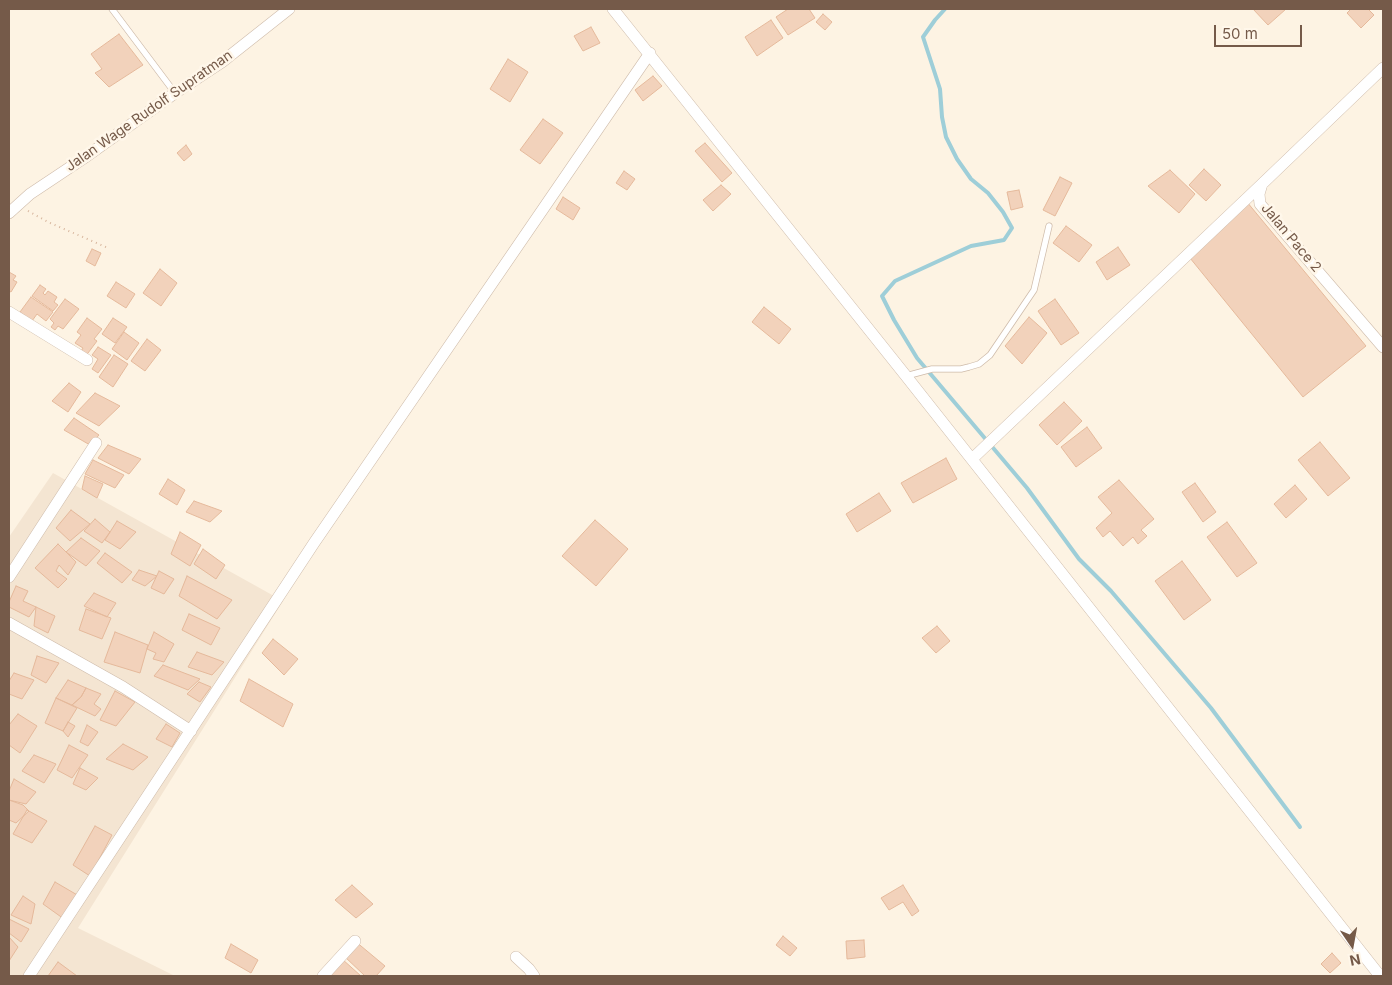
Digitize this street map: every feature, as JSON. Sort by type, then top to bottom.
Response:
[{"type":"street","name":"Jalan Wage Rudolf Supratman","points":[[13,209],[30,194],[222,62],[289,9]]},
{"type":"street","points":[[613,9],[650,53],[1380,976]]},
{"type":"street","points":[[29,976],[314,544],[650,53]]},
{"type":"street","name":"Jalan Pace 2","points":[[1383,68],[1262,184],[1259,194],[1260,204],[1383,347]]},
{"type":"street","points":[[972,459],[1262,184]]},
{"type":"street","points":[[9,312],[87,360]]},
{"type":"street","points":[[9,577],[96,443]]},
{"type":"street","points":[[9,623],[123,687],[191,731]]},
{"type":"street","points":[[323,976],[355,941]]},
{"type":"street","points":[[516,957],[534,976]]},
{"type":"lane","points":[[112,9],[175,93]]},
{"type":"lane","points":[[906,376],[932,369],[961,369],[978,364],[990,355],[1034,290],[1049,226]]},
{"type":"path","points":[[13,209],[108,248]]},
{"type":"shaded area","points":[[53,473],[283,601],[78,928],[175,976],[9,976],[9,537]]},
{"type":"building","points":[[788,9],[809,9],[815,18],[788,35],[776,17]]},
{"type":"building","points":[[1253,9],[1286,9],[1268,25]]},
{"type":"building","points":[[1351,9],[1368,9],[1374,15],[1361,28],[1347,13]]},
{"type":"building","points":[[823,14],[832,22],[825,30],[816,22]]},
{"type":"building","points":[[771,20],[783,38],[757,56],[745,37]]},
{"type":"building","points":[[591,27],[600,43],[583,51],[574,36]]},
{"type":"building","points":[[119,34],[143,65],[109,87],[95,73],[102,69],[91,54]]},
{"type":"building","points":[[508,59],[528,72],[510,102],[490,89]]},
{"type":"building","points":[[653,76],[662,86],[643,101],[635,90]]},
{"type":"building","points":[[543,119],[563,133],[540,164],[520,150]]},
{"type":"building","points":[[705,143],[732,173],[722,182],[695,151]]},
{"type":"building","points":[[186,145],[192,154],[184,161],[177,153]]},
{"type":"building","points":[[1204,169],[1221,185],[1206,201],[1189,185]]},
{"type":"building","points":[[1170,170],[1195,194],[1179,213],[1148,186]]},
{"type":"building","points":[[624,171],[635,179],[627,190],[616,183]]},
{"type":"building","points":[[1060,177],[1072,183],[1055,216],[1043,210]]},
{"type":"building","points":[[721,185],[731,194],[713,211],[703,200]]},
{"type":"building","points":[[1019,190],[1023,207],[1011,210],[1007,192]]},
{"type":"building","points":[[563,197],[580,208],[573,220],[556,209]]},
{"type":"building","points":[[1247,202],[1366,346],[1303,397],[1190,258]]},
{"type":"building","points":[[1066,226],[1092,245],[1079,262],[1053,243]]},
{"type":"building","points":[[1118,247],[1130,265],[1107,280],[1096,262]]},
{"type":"building","points":[[92,249],[101,253],[95,266],[86,261]]},
{"type":"building","points":[[160,269],[177,283],[161,306],[143,293]]},
{"type":"building","points":[[9,272],[16,276],[13,280],[17,282],[11,292],[9,291]]},
{"type":"building","points":[[116,282],[135,294],[126,308],[107,296]]},
{"type":"building","points":[[40,285],[46,289],[43,293],[45,295],[48,291],[57,297],[54,302],[58,305],[53,311],[32,296]]},
{"type":"building","points":[[31,297],[53,312],[46,321],[37,314],[32,321],[20,312]]},
{"type":"building","points":[[65,299],[79,309],[63,329],[58,326],[55,330],[51,327],[54,323],[50,319]]},
{"type":"building","points":[[1055,299],[1079,333],[1061,345],[1038,311]]},
{"type":"building","points":[[764,307],[791,329],[779,344],[752,322]]},
{"type":"building","points":[[1029,317],[1047,333],[1022,364],[1005,346]]},
{"type":"building","points":[[87,318],[102,329],[94,339],[97,341],[85,357],[80,353],[83,348],[75,343],[81,335],[77,332]]},
{"type":"building","points":[[113,318],[127,327],[115,343],[102,334]]},
{"type":"building","points":[[124,332],[139,343],[127,360],[112,349]]},
{"type":"building","points":[[147,339],[161,350],[145,371],[131,361]]},
{"type":"building","points":[[98,347],[111,355],[98,373],[92,369],[98,359],[92,355]]},
{"type":"building","points":[[114,355],[128,364],[113,387],[99,377]]},
{"type":"building","points":[[69,383],[81,392],[68,412],[52,401]]},
{"type":"building","points":[[95,393],[120,406],[99,426],[76,413]]},
{"type":"building","points":[[1064,402],[1082,421],[1057,445],[1039,425]]},
{"type":"building","points":[[74,418],[99,435],[90,445],[64,430]]},
{"type":"building","points":[[1087,427],[1102,448],[1076,467],[1061,447]]},
{"type":"building","points":[[1320,442],[1350,478],[1328,496],[1298,460]]},
{"type":"building","points":[[108,445],[141,459],[129,474],[98,458]]},
{"type":"building","points":[[946,458],[957,479],[913,503],[901,483]]},
{"type":"building","points":[[93,460],[124,475],[115,488],[85,474]]},
{"type":"building","points":[[85,476],[103,484],[97,498],[82,489]]},
{"type":"building","points":[[168,479],[185,490],[177,505],[159,494]]},
{"type":"building","points":[[1119,480],[1154,519],[1141,530],[1147,536],[1138,544],[1133,537],[1123,546],[1110,531],[1103,537],[1096,528],[1112,513],[1098,497]]},
{"type":"building","points":[[1195,483],[1216,512],[1203,522],[1182,492]]},
{"type":"building","points":[[1295,485],[1307,499],[1286,518],[1274,504]]},
{"type":"building","points":[[879,493],[891,511],[857,532],[846,514]]},
{"type":"building","points":[[194,501],[222,511],[210,522],[186,512]]},
{"type":"building","points":[[71,510],[90,524],[70,541],[56,528]]},
{"type":"building","points":[[95,519],[110,532],[102,543],[84,531]]},
{"type":"building","points":[[595,520],[628,549],[596,586],[562,556]]},
{"type":"building","points":[[117,521],[136,532],[120,549],[105,540]]},
{"type":"building","points":[[1227,522],[1257,563],[1237,577],[1207,537]]},
{"type":"building","points":[[180,532],[201,545],[190,566],[171,554]]},
{"type":"building","points":[[81,538],[100,551],[86,566],[66,552]]},
{"type":"building","points":[[58,544],[76,562],[68,575],[59,565],[56,571],[67,579],[58,588],[35,568]]},
{"type":"building","points":[[203,549],[225,565],[216,579],[194,564]]},
{"type":"building","points":[[105,553],[132,572],[122,583],[97,563]]},
{"type":"building","points":[[1182,561],[1211,600],[1184,620],[1155,581]]},
{"type":"building","points":[[139,570],[157,576],[145,586],[132,580]]},
{"type":"building","points":[[159,571],[174,579],[164,594],[151,588]]},
{"type":"building","points":[[187,576],[232,600],[217,619],[179,596]]},
{"type":"building","points":[[16,586],[28,591],[23,601],[36,607],[29,617],[9,607],[9,602]]},
{"type":"building","points":[[94,593],[116,603],[107,617],[84,606]]},
{"type":"building","points":[[36,607],[55,616],[48,633],[34,626]]},
{"type":"building","points":[[86,609],[111,618],[102,639],[79,630]]},
{"type":"building","points":[[189,614],[220,628],[211,645],[182,630]]},
{"type":"building","points":[[937,626],[950,641],[936,653],[922,638]]},
{"type":"building","points":[[115,632],[148,645],[140,673],[104,662]]},
{"type":"building","points":[[154,632],[174,644],[164,662],[153,659],[156,653],[147,649]]},
{"type":"building","points":[[273,639],[298,659],[284,675],[262,653]]},
{"type":"building","points":[[197,652],[224,662],[212,675],[188,667]]},
{"type":"building","points":[[37,656],[59,663],[46,683],[31,675]]},
{"type":"building","points":[[163,665],[200,679],[188,690],[154,676]]},
{"type":"building","points":[[14,673],[34,680],[22,699],[9,694],[9,681]]},
{"type":"building","points":[[249,679],[293,704],[283,727],[240,701]]},
{"type":"building","points":[[68,680],[86,688],[81,697],[72,705],[56,698]]},
{"type":"building","points":[[199,682],[211,687],[200,702],[187,694]]},
{"type":"building","points":[[86,688],[101,694],[94,704],[101,709],[95,716],[72,705],[81,697]]},
{"type":"building","points":[[115,691],[135,702],[116,726],[100,720]]},
{"type":"building","points":[[56,698],[77,708],[63,731],[45,723]]},
{"type":"building","points":[[18,714],[37,726],[20,753],[9,745],[9,725]]},
{"type":"building","points":[[68,722],[75,726],[68,737],[63,731]]},
{"type":"building","points":[[166,724],[180,733],[172,747],[156,739]]},
{"type":"building","points":[[87,725],[98,732],[88,746],[80,742]]},
{"type":"building","points":[[123,744],[148,757],[133,770],[106,759]]},
{"type":"building","points":[[69,745],[88,755],[72,778],[57,770]]},
{"type":"building","points":[[34,755],[56,764],[44,783],[22,771]]},
{"type":"building","points":[[80,768],[98,778],[86,790],[73,784]]},
{"type":"building","points":[[14,779],[36,792],[26,804],[9,800],[9,791]]},
{"type":"building","points":[[9,800],[23,805],[29,811],[16,823],[9,820]]},
{"type":"building","points":[[27,810],[47,821],[32,843],[13,834]]},
{"type":"building","points":[[95,826],[112,835],[90,876],[73,865]]},
{"type":"building","points":[[55,882],[79,896],[64,919],[43,904]]},
{"type":"building","points":[[352,885],[373,904],[356,918],[335,900]]},
{"type":"building","points":[[903,885],[919,911],[912,916],[903,902],[889,910],[881,898]]},
{"type":"building","points":[[23,896],[35,904],[31,924],[11,915]]},
{"type":"building","points":[[9,919],[29,929],[21,942],[9,933]]},
{"type":"building","points":[[783,936],[797,948],[790,956],[776,945]]},
{"type":"building","points":[[9,937],[18,947],[9,961]]},
{"type":"building","points":[[864,940],[865,957],[847,959],[846,941]]},
{"type":"building","points":[[355,941],[385,966],[376,976],[365,976],[344,956]]},
{"type":"building","points":[[231,944],[258,960],[251,973],[225,958]]},
{"type":"building","points":[[1332,953],[1341,963],[1330,973],[1321,964]]},
{"type":"building","points":[[342,959],[361,976],[323,976]]},
{"type":"building","points":[[58,962],[77,976],[48,976]]},
{"type":"waterway","points":[[945,9],[923,37],[940,89],[946,137],[957,159],[971,179],[988,193],[1003,212],[1012,228],[1004,240],[971,246],[895,281],[882,296],[917,358],[1027,488],[1079,559],[1111,591],[1211,708],[1300,827]]}]
